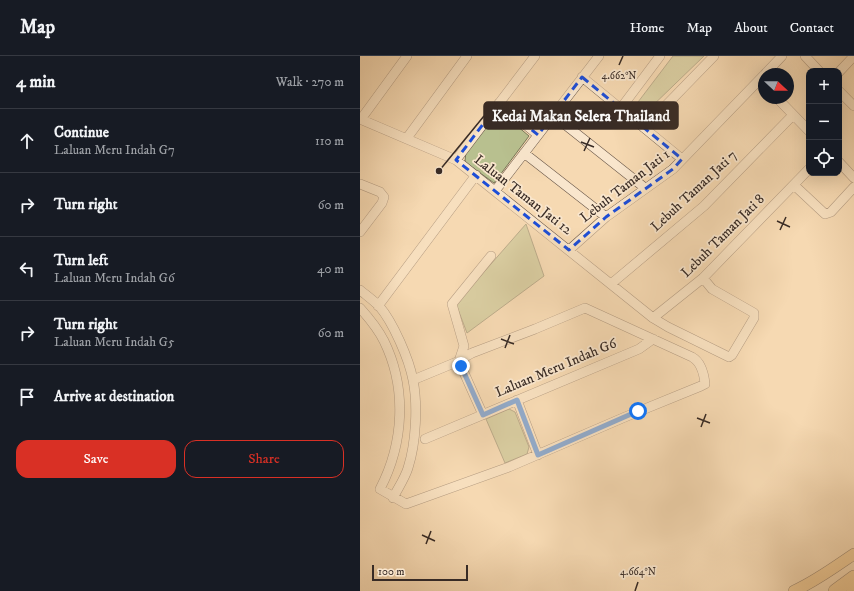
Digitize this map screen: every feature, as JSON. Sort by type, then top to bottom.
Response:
[{"type":"highway","points":[[835,591],[854,577]]},
{"type":"main road","points":[[794,591],[854,554]]},
{"type":"street","points":[[360,119],[407,56]]},
{"type":"street","points":[[407,138],[467,56]]},
{"type":"street","points":[[456,160],[535,56]]},
{"type":"street","points":[[495,191],[599,56]]},
{"type":"street","points":[[620,108],[660,56]]},
{"type":"street","points":[[644,128],[714,56]]},
{"type":"street","name":"Lebuh Taman Jati 1","points":[[772,68],[782,56]]},
{"type":"street","points":[[805,56],[817,68]]},
{"type":"street","points":[[842,69],[854,56]]},
{"type":"street","points":[[582,77],[682,159]]},
{"type":"street","name":"Lebuh Taman Jati 1","points":[[569,250],[606,217],[673,169],[758,83]]},
{"type":"street","points":[[842,94],[854,106]]},
{"type":"street","points":[[499,103],[538,135]]},
{"type":"street","points":[[783,104],[806,129]]},
{"type":"street","points":[[553,115],[645,188]]},
{"type":"street","name":"Lebuh Taman Jati 7","points":[[611,284],[704,206],[793,115]]},
{"type":"street","name":"Laluan Taman Jati 12","points":[[360,119],[456,160],[653,318],[727,357],[731,356],[754,318],[754,313],[712,289],[703,278]]},
{"type":"street","points":[[524,153],[606,217]]},
{"type":"street","points":[[842,165],[854,178]]},
{"type":"street","name":"Lebuh Taman Jati 8","points":[[653,318],[703,278],[806,172]]},
{"type":"street","points":[[378,306],[476,175]]},
{"type":"street","points":[[360,184],[380,192],[384,197],[360,232]]},
{"type":"street","points":[[794,185],[825,214],[831,212],[854,187]]},
{"type":"street","points":[[413,380],[459,362],[464,346],[452,304],[491,256]]},
{"type":"street","points":[[360,290],[378,306],[388,318],[399,339],[413,380],[416,421],[412,455],[408,470],[393,498]]},
{"type":"street","points":[[360,308],[384,340],[393,364],[399,391],[400,422],[396,444],[391,466],[380,489],[393,498],[406,504],[538,455],[625,416],[705,384],[705,377],[696,359],[585,308],[465,357],[461,366],[483,415]]},
{"type":"street","name":"Laluan Meru Indah G6","points":[[425,439],[639,348],[653,339]]},
{"type":"street","points":[[517,400],[538,455]]},
{"type":"highlighted area","points":[[582,77],[682,159],[673,169],[606,217],[569,250],[456,160],[499,103],[538,135]]},
{"type":"green space","points":[[673,56],[704,56],[645,113],[635,106]]},
{"type":"green space","points":[[498,110],[529,136],[494,183],[465,162],[466,150]]},
{"type":"green space","points":[[526,224],[544,276],[467,333],[456,304]]},
{"type":"green space","points":[[509,409],[515,412],[529,447],[527,454],[505,463],[486,419]]},
{"type":"place","name":"Kedai Makan Selera Thailand","points":[[439,171]]},
{"type":"route","points":[[461,366],[483,415],[517,400],[538,455],[638,411]]}]
